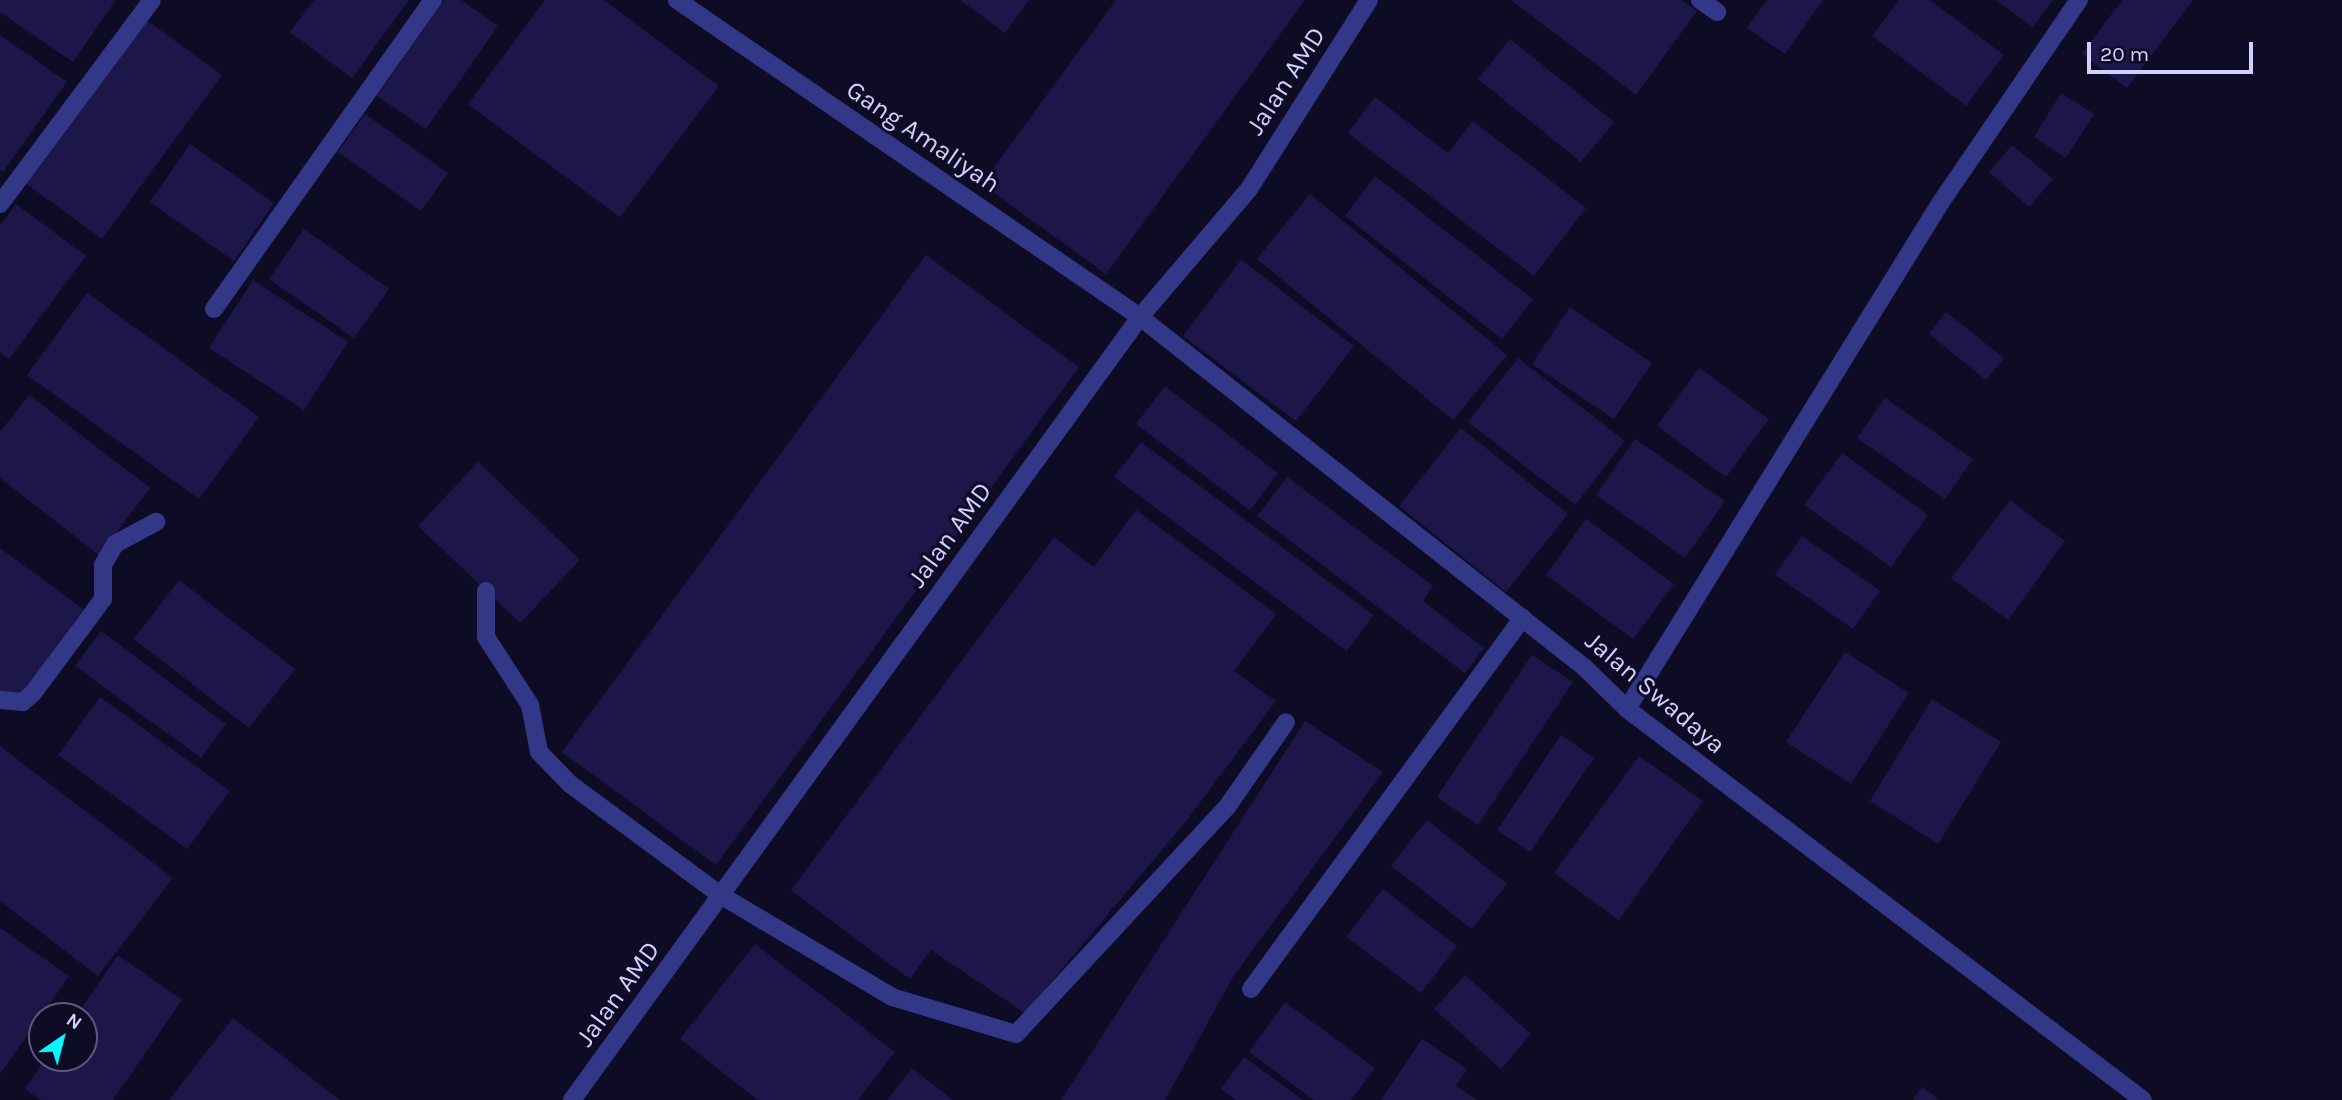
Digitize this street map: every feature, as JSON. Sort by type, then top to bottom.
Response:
[{"type":"street","points":[[0,204],[7,183],[152,0]]},
{"type":"street","points":[[214,309],[433,0]]},
{"type":"street","name":"Gang Amaliyah","points":[[677,0],[1140,317]]},
{"type":"street","name":"Jalan AMD","points":[[572,1100],[1140,317],[1249,189],[1369,0]]},
{"type":"street","points":[[1700,0],[1717,12]]},
{"type":"street","points":[[1628,709],[1934,214],[2079,0]]},
{"type":"street","name":"Jalan Swadaya","points":[[1140,317],[1523,618],[1628,709],[2143,1100]]},
{"type":"street","points":[[0,700],[23,702],[33,693],[103,599],[103,565],[115,544],[156,522]]},
{"type":"street","points":[[486,591],[486,637],[530,705],[539,752],[570,783],[722,896],[892,997],[1016,1034],[1227,807],[1286,722]]},
{"type":"street","points":[[1251,989],[1523,618]]},
{"type":"building","points":[[0,0],[116,0],[73,62],[0,12]]},
{"type":"building","points":[[314,0],[409,0],[352,78],[290,32]]},
{"type":"building","points":[[444,0],[461,0],[498,26],[426,129],[377,96]]},
{"type":"building","points":[[545,0],[604,0],[719,86],[620,217],[468,104]]},
{"type":"building","points":[[960,0],[1029,0],[1005,33]]},
{"type":"building","points":[[1116,0],[1305,0],[1106,274],[982,184]]},
{"type":"building","points":[[1511,0],[1682,0],[1697,11],[1636,95]]},
{"type":"building","points":[[1767,0],[1823,0],[1785,54],[1747,28]]},
{"type":"building","points":[[1899,0],[1930,0],[2004,55],[1966,106],[1872,36]]},
{"type":"building","points":[[1996,0],[2053,0],[2033,27]]},
{"type":"building","points":[[2122,0],[2193,0],[2127,88],[2082,54]]},
{"type":"building","points":[[145,19],[222,75],[102,239],[25,183]]},
{"type":"building","points":[[0,35],[67,82],[3,172],[0,170]]},
{"type":"building","points":[[1510,39],[1614,122],[1581,162],[1478,79]]},
{"type":"building","points":[[2061,93],[2094,114],[2066,158],[2034,137]]},
{"type":"building","points":[[1375,97],[1448,153],[1473,121],[1586,208],[1534,276],[1348,133]]},
{"type":"building","points":[[365,114],[448,173],[421,211],[338,152]]},
{"type":"building","points":[[190,144],[274,203],[234,261],[150,202]]},
{"type":"building","points":[[2012,145],[2053,179],[2029,207],[1989,172]]},
{"type":"building","points":[[1375,176],[1533,299],[1502,339],[1345,216]]},
{"type":"building","points":[[1310,194],[1507,355],[1453,420],[1257,259]]},
{"type":"building","points":[[16,204],[86,256],[9,359],[0,352],[0,226]]},
{"type":"building","points":[[304,229],[389,289],[354,338],[269,279]]},
{"type":"building","points":[[926,255],[1079,367],[716,865],[562,752]]},
{"type":"building","points":[[1241,260],[1354,346],[1296,421],[1183,336]]},
{"type":"building","points":[[253,280],[348,342],[304,410],[209,348]]},
{"type":"building","points":[[87,293],[259,417],[199,499],[27,375]]},
{"type":"building","points":[[1570,307],[1652,363],[1614,419],[1532,364]]},
{"type":"building","points":[[1946,312],[2004,358],[1986,380],[1929,334]]},
{"type":"building","points":[[1518,358],[1625,441],[1575,505],[1468,422]]},
{"type":"building","points":[[1699,368],[1769,419],[1726,477],[1657,426]]},
{"type":"building","points":[[1165,386],[1278,473],[1250,510],[1136,424]]},
{"type":"building","points":[[29,395],[150,488],[99,555],[0,478],[0,432]]},
{"type":"building","points":[[1885,398],[1973,459],[1945,499],[1857,438]]},
{"type":"building","points":[[1461,428],[1568,514],[1506,592],[1399,506]]},
{"type":"building","points":[[1635,439],[1725,501],[1685,558],[1596,495]]},
{"type":"building","points":[[1141,442],[1373,615],[1347,651],[1114,477]]},
{"type":"building","points":[[1842,453],[1928,515],[1891,567],[1804,505]]},
{"type":"building","points":[[478,462],[580,560],[520,623],[418,526]]},
{"type":"building","points":[[1287,477],[1433,586],[1423,601],[1484,648],[1465,673],[1257,516]]},
{"type":"building","points":[[2010,500],[2065,541],[2008,620],[1951,578]]},
{"type":"building","points":[[1136,510],[1276,614],[1234,671],[1276,701],[1187,820],[1025,1013],[931,950],[910,979],[791,890],[1054,537],[1094,567]]},
{"type":"building","points":[[1586,519],[1674,584],[1633,639],[1546,575]]},
{"type":"building","points":[[1802,536],[1880,591],[1853,629],[1775,575]]},
{"type":"building","points":[[0,548],[83,609],[16,702],[0,691]]},
{"type":"building","points":[[179,580],[295,669],[249,728],[134,639]]},
{"type":"building","points":[[101,631],[226,724],[201,758],[75,666]]},
{"type":"building","points":[[1845,652],[1909,693],[1851,784],[1786,742]]},
{"type":"building","points":[[1532,655],[1573,682],[1478,825],[1437,797]]},
{"type":"building","points":[[100,697],[230,791],[187,849],[58,755]]},
{"type":"building","points":[[1932,699],[2001,742],[1938,844],[1870,801]]},
{"type":"building","points":[[1305,721],[1383,772],[1233,977],[1165,1100],[1061,1100]]},
{"type":"building","points":[[1561,735],[1594,758],[1530,852],[1497,830]]},
{"type":"building","points":[[0,746],[173,878],[98,976],[0,901]]},
{"type":"building","points":[[1639,756],[1703,801],[1619,920],[1554,873]]},
{"type":"building","points":[[1427,820],[1507,884],[1472,929],[1391,866]]},
{"type":"building","points":[[1383,889],[1457,946],[1421,993],[1346,937]]},
{"type":"building","points":[[0,928],[69,976],[51,1002],[28,1002],[28,1034],[0,1074]]},
{"type":"building","points":[[755,944],[895,1052],[858,1100],[758,1100],[680,1039]]},
{"type":"building","points":[[118,955],[182,1000],[113,1100],[41,1100],[25,1089],[37,1072],[98,1072],[98,1002],[86,1002]]},
{"type":"building","points":[[1465,975],[1531,1034],[1501,1069],[1434,1009]]},
{"type":"building","points":[[1285,1002],[1375,1068],[1351,1100],[1314,1100],[1249,1052]]},
{"type":"building","points":[[233,1018],[340,1100],[169,1100]]},
{"type":"building","points":[[1422,1039],[1467,1069],[1456,1086],[1477,1100],[1381,1100]]},
{"type":"building","points":[[1244,1057],[1303,1100],[1236,1100],[1221,1089]]},
{"type":"building","points":[[912,1068],[953,1100],[887,1100]]},
{"type":"building","points":[[1922,1087],[1939,1100],[1913,1100]]}]
